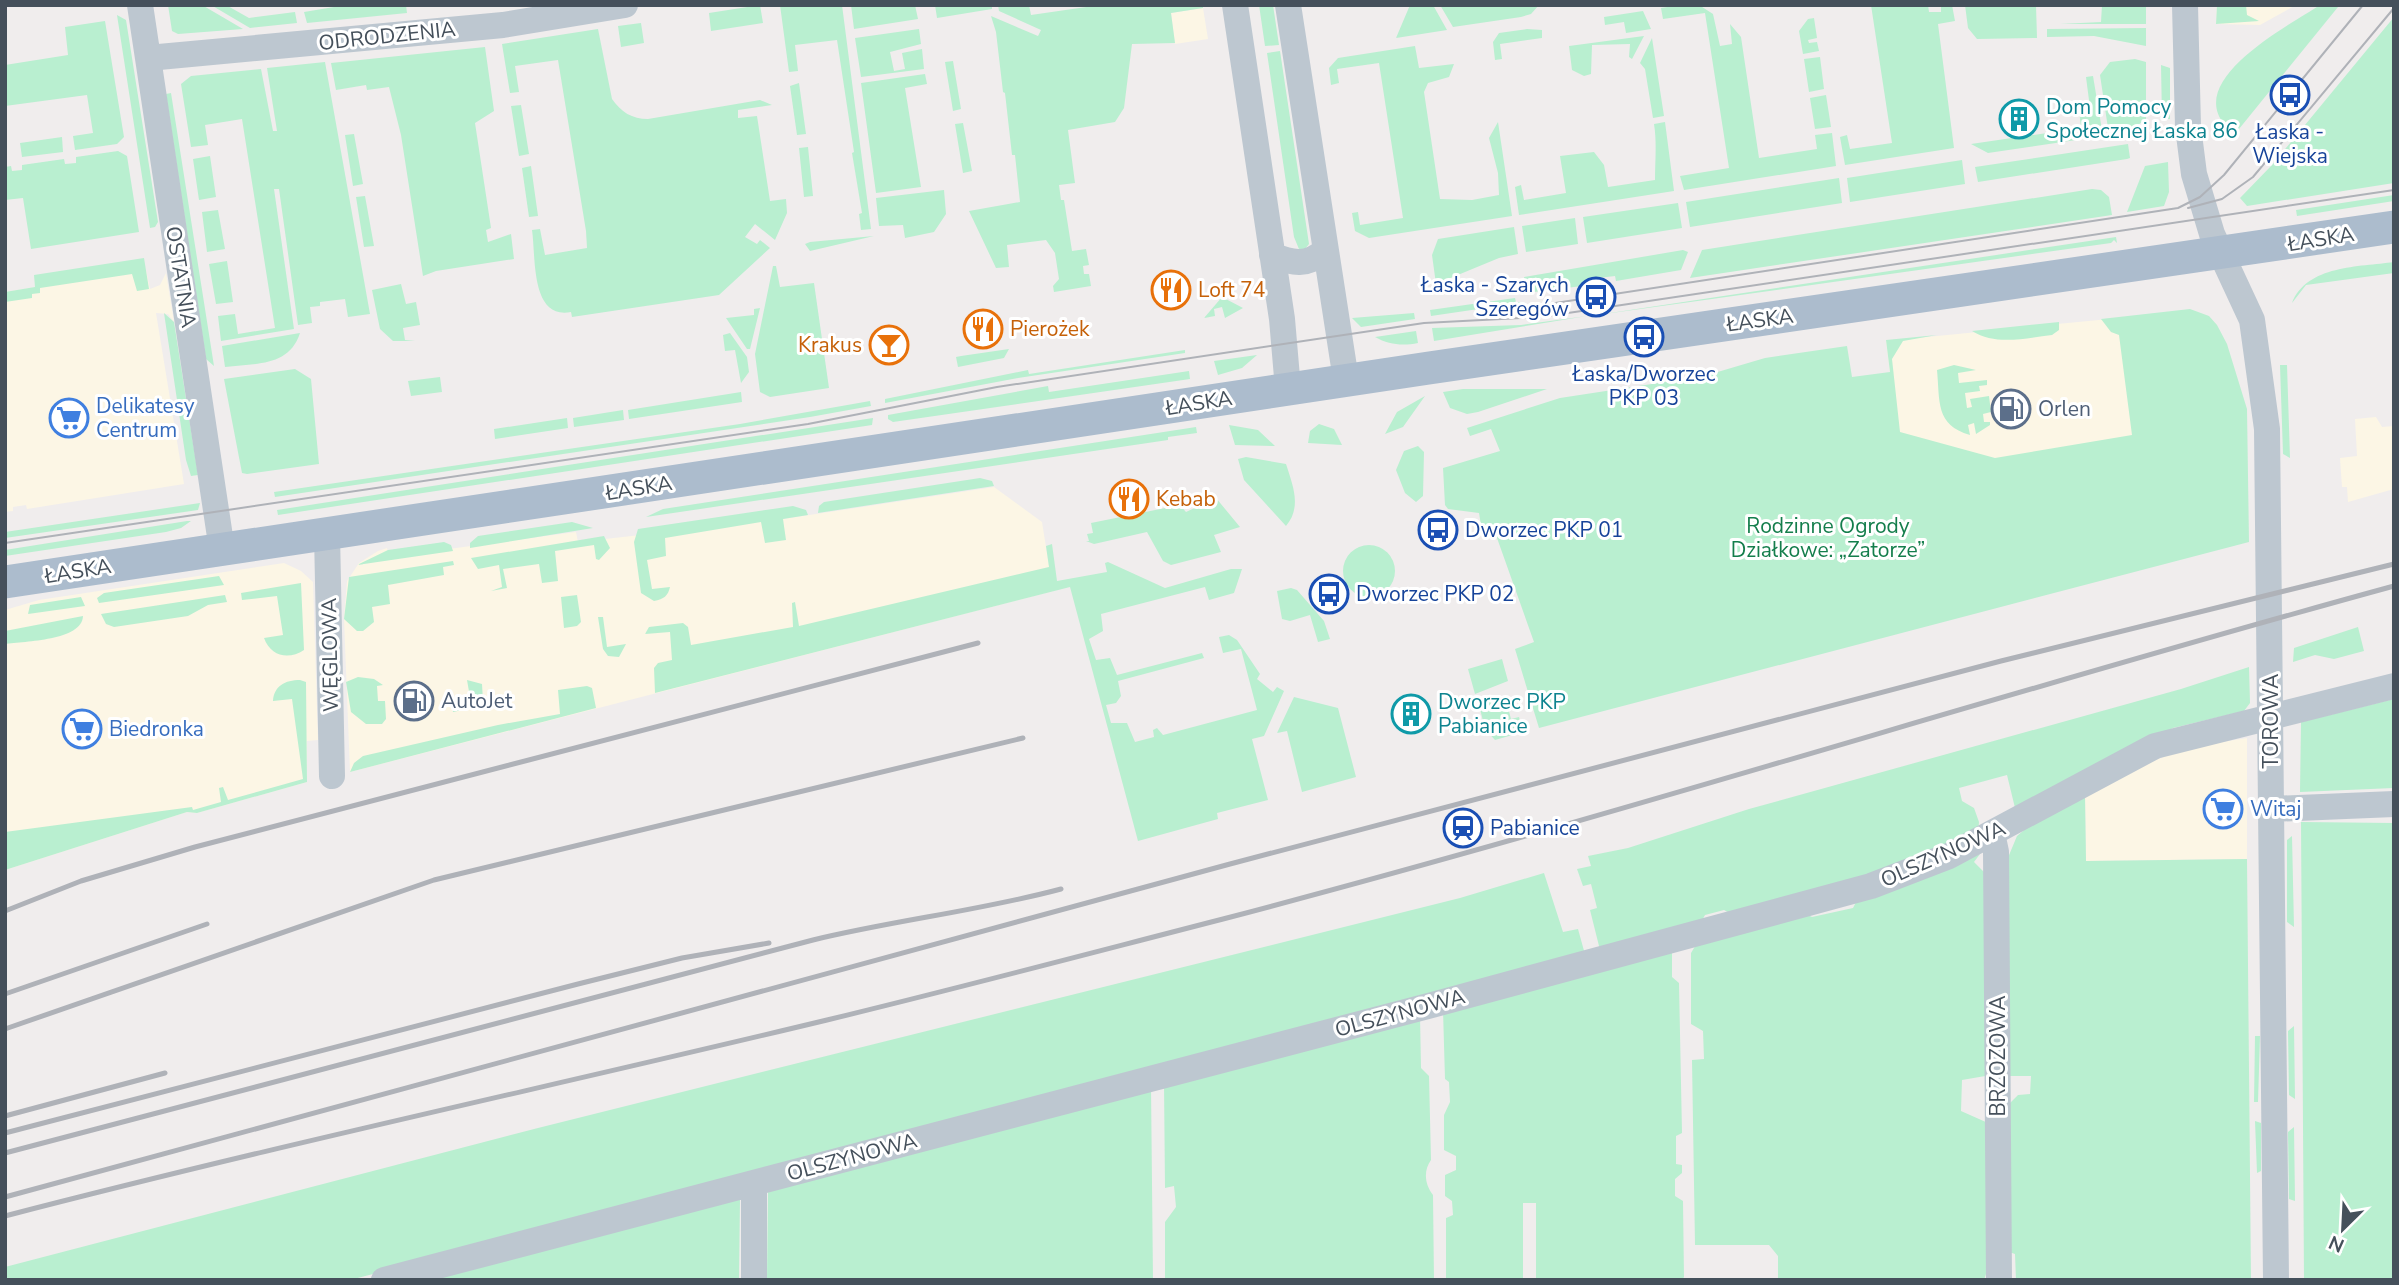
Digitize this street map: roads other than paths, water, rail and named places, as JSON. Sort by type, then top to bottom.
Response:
[{"type":"main road","name":"ŁASKA","points":[[5,582],[1346,380],[2394,227]]},
{"type":"street","name":"OSTATNIA","points":[[140,5],[222,550]]},
{"type":"street","name":"ODRODZENIA","points":[[148,58],[503,25],[625,5]]},
{"type":"street","points":[[1235,5],[1282,319],[1288,389]]},
{"type":"street","points":[[1288,5],[1346,380]]},
{"type":"street","name":"TOROWA","points":[[2185,5],[2190,151],[2206,218],[2252,320],[2266,410],[2276,1280]]},
{"type":"street","points":[[1272,256],[1295,263],[1306,263],[1325,251]]},
{"type":"street","name":"WĘGLOWA","points":[[327,534],[332,776]]},
{"type":"street","name":"OLSZYNOWA","points":[[384,1280],[414,1276],[1858,890],[1899,877],[1992,833],[2155,746],[2394,686]]},
{"type":"street","points":[[2271,809],[2394,804]]},
{"type":"street","name":"BRZOZOWA","points":[[1992,833],[1996,852],[1999,1280]]},
{"type":"street","points":[[754,1183],[754,1280]]},
{"type":"tram line","points":[[1503,311],[2178,208],[2200,197],[2224,175],[2363,5]]},
{"type":"tram line","points":[[2188,208],[2222,199],[2253,177],[2394,8]]},
{"type":"tram line","points":[[5,543],[808,424],[997,387],[1424,323],[1541,317],[2394,190]]},
{"type":"railway","points":[[5,1197],[1230,864],[2001,661],[2394,564]]},
{"type":"railway","points":[[5,1216],[313,1140],[827,1020],[1223,919],[1517,839],[2394,586]]},
{"type":"railway","points":[[5,911],[81,881],[195,847],[978,643]]},
{"type":"railway","points":[[5,1029],[434,880],[1023,738]]},
{"type":"railway","points":[[5,1153],[813,940],[1061,889]]},
{"type":"railway","points":[[5,994],[207,924]]},
{"type":"railway","points":[[5,1133],[682,958],[769,943]]},
{"type":"railway","points":[[5,1116],[165,1073]]},
{"type":"place","name":"Łaska - Wiejska","points":[[2290,95]]},
{"type":"place","name":"Dom Pomocy Społecznej Łaska 86","points":[[2019,119]]},
{"type":"place","name":"Loft 74","points":[[1171,290]]},
{"type":"place","name":"Łaska - Szarych Szeregów","points":[[1596,297]]},
{"type":"place","name":"Pierożek","points":[[983,329]]},
{"type":"place","name":"Łaska/Dworzec PKP 03","points":[[1644,337]]},
{"type":"place","name":"Krakus","points":[[889,345]]},
{"type":"place","name":"Orlen","points":[[2011,409]]},
{"type":"place","name":"Delikatesy Centrum","points":[[69,418]]},
{"type":"place","name":"Kebab","points":[[1129,499]]},
{"type":"place","name":"Dworzec PKP 01","points":[[1438,530]]},
{"type":"place","name":"Dworzec PKP 02","points":[[1329,594]]},
{"type":"place","name":"AutoJet","points":[[414,701]]},
{"type":"place","name":"Dworzec PKP Pabianice","points":[[1411,714]]},
{"type":"place","name":"Biedronka","points":[[82,729]]},
{"type":"place","name":"Witaj","points":[[2223,809]]},
{"type":"place","name":"Pabianice","points":[[1463,828]]},
{"type":"park label","name":"Rodzinne Ogrody Działkowe: „Zatorze”","points":[[1828,538]]}]
